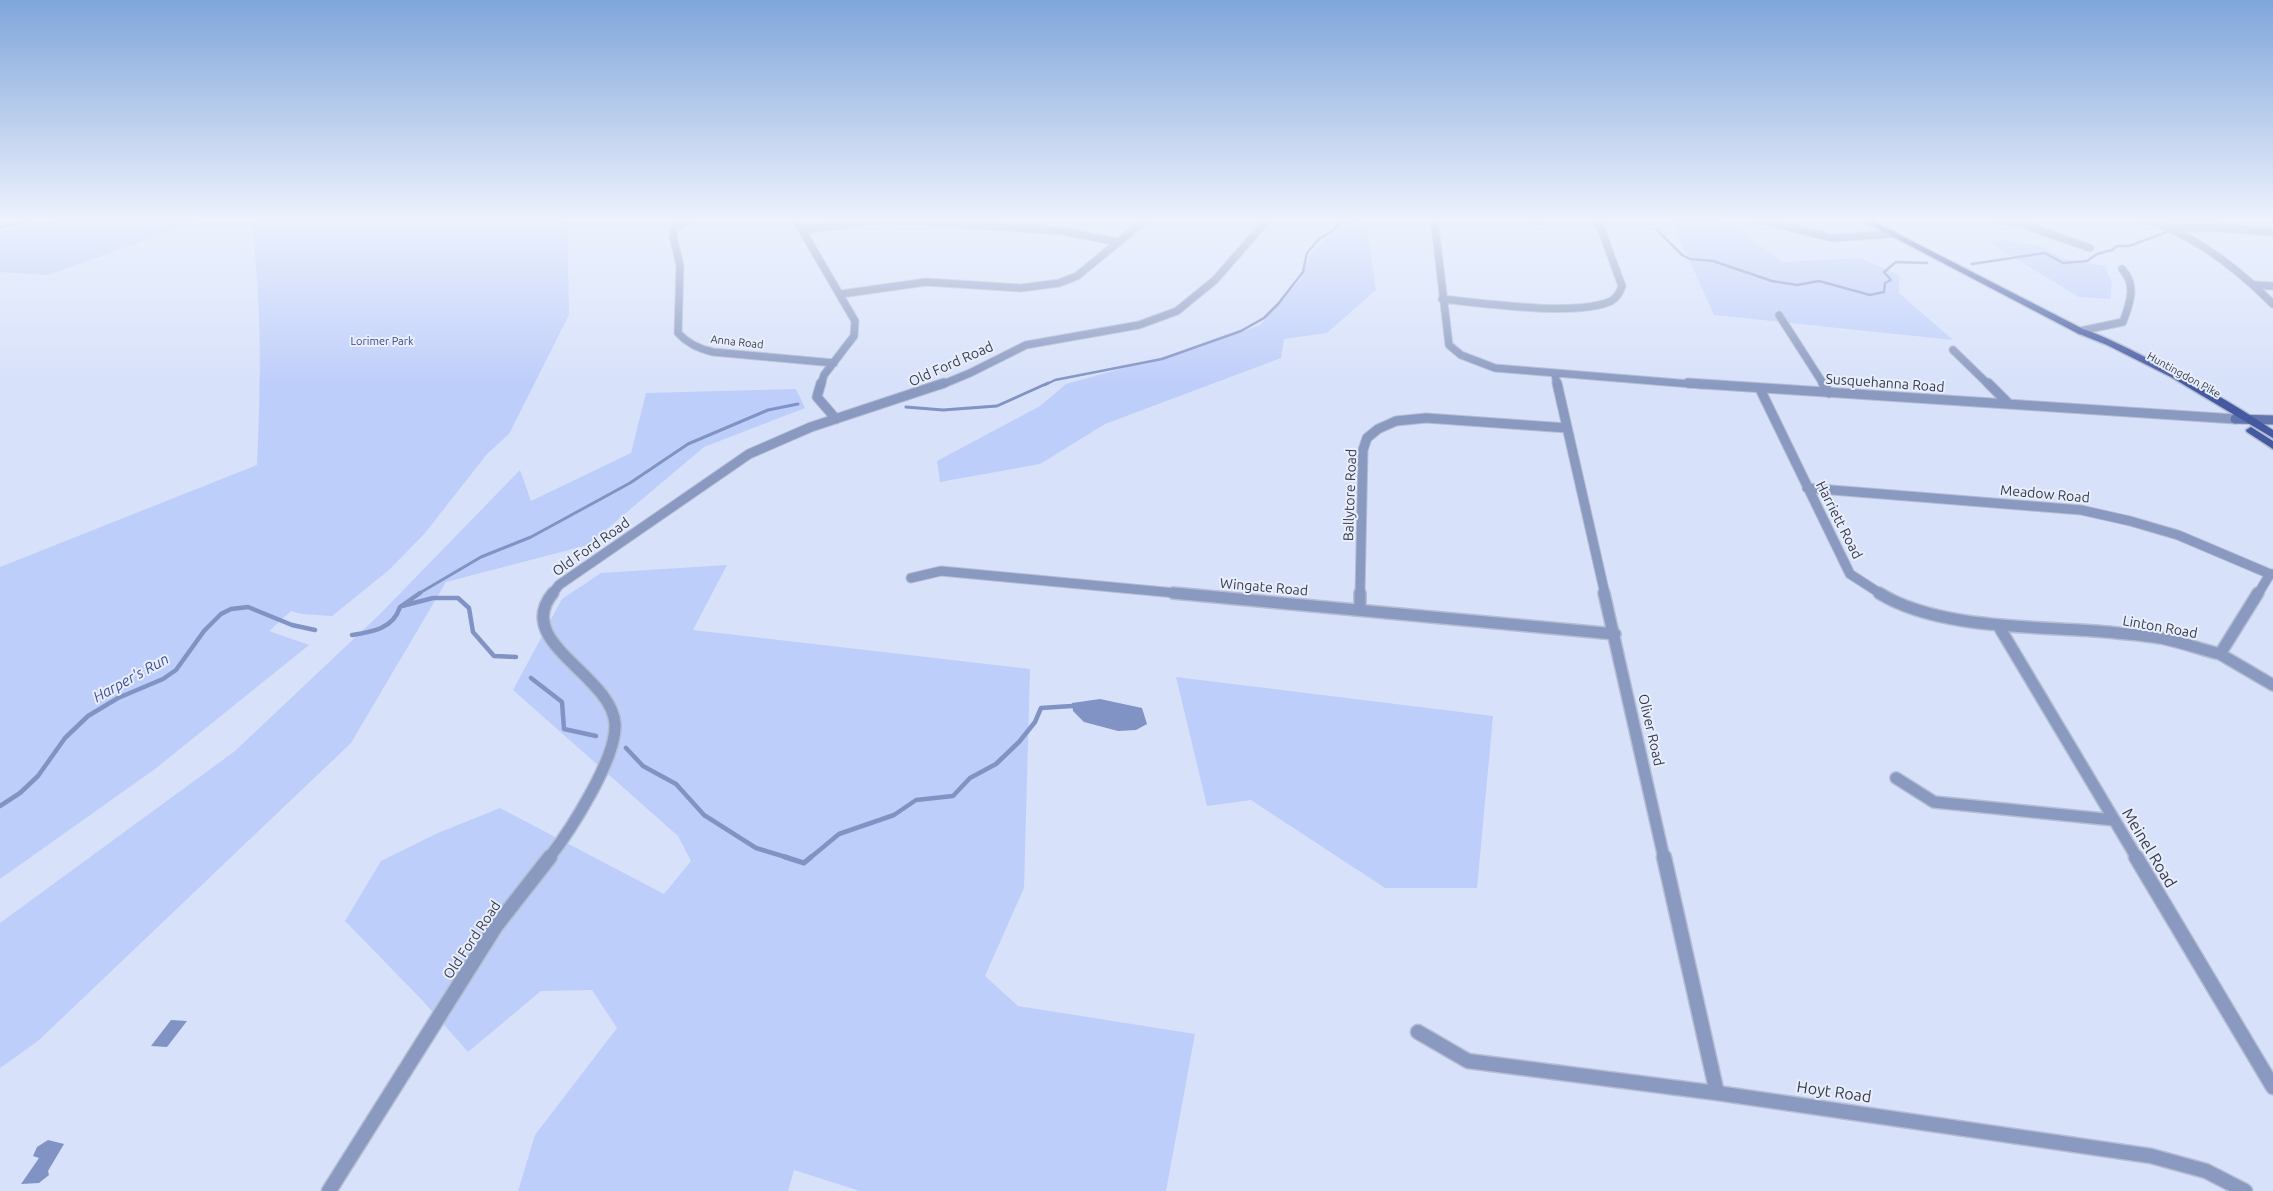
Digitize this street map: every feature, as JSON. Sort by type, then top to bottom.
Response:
[{"type":"main road","name":"Huntingdon Pike","points":[[1969,274],[2080,331],[2096,336],[2153,364],[2222,401],[2273,435]]},
{"type":"main road","name":"Huntingdon Pike","points":[[2080,331],[2082,336],[2213,404],[2273,446]]},
{"type":"main road","name":"Susquehanna Road","points":[[2235,419],[2273,420]]},
{"type":"street","name":"Anna Road","points":[[680,274],[678,334],[694,348],[714,352],[834,363]]},
{"type":"street","points":[[829,274],[855,322],[854,336],[824,374],[817,397],[836,419]]},
{"type":"street","points":[[841,294],[881,287],[929,282],[1021,288],[1046,286],[1080,274]]},
{"type":"street","name":"Old Ford Road","points":[[329,1191],[496,926],[561,843],[593,791],[615,735],[615,721],[607,702],[590,680],[549,639],[544,627],[545,602],[559,585],[749,454],[836,419],[922,392],[970,373],[1026,345],[1139,325],[1177,311],[1221,274]]},
{"type":"street","name":"Susquehanna Road","points":[[1439,274],[1449,345],[1461,356],[1495,368],[1760,389],[2235,419]]},
{"type":"street","points":[[1442,300],[1571,307],[1594,306],[1610,301],[1618,296],[1622,286],[1617,274]]},
{"type":"street","points":[[2080,331],[2124,322],[2133,296],[2127,274]]},
{"type":"street","points":[[2236,274],[2254,286],[2273,304]]},
{"type":"street","points":[[2254,286],[2273,286]]},
{"type":"street","points":[[1779,315],[1829,393]]},
{"type":"street","points":[[1953,350],[2009,404]]},
{"type":"street","name":"Oliver Road","points":[[1555,374],[1717,1093]]},
{"type":"street","name":"Harriett Road","points":[[1760,389],[1850,574],[1894,602],[1934,614],[1998,625]]},
{"type":"street","name":"Ballytore Road","points":[[1360,610],[1363,450],[1367,438],[1378,428],[1396,421],[1426,418],[1567,428]]},
{"type":"street","name":"Meadow Road","points":[[1807,488],[2081,510],[2119,516],[2160,528],[2272,574]]},
{"type":"street","name":"Wingate Road","points":[[911,578],[941,571],[1614,634]]},
{"type":"street","points":[[2220,654],[2272,574]]},
{"type":"street","name":"Linton Road","points":[[1998,625],[2106,632],[2160,638],[2220,654],[2273,685]]},
{"type":"street","name":"Meinel Road","points":[[1998,625],[2273,1087]]},
{"type":"street","points":[[1896,778],[1934,802],[2114,820]]},
{"type":"street","name":"Hoyt Road","points":[[1418,1032],[1468,1062],[1717,1093],[2151,1156],[2206,1172],[2245,1191]]},
{"type":"green space","points":[[25,274],[52,274],[48,275]]},
{"type":"green space","name":"Lorimer Park","points":[[257,274],[568,274],[569,315],[509,434],[487,454],[425,533],[389,570],[332,616],[302,614],[291,611],[269,631],[309,645],[155,769],[0,879],[0,567],[257,465],[260,342]]},
{"type":"green space","points":[[1303,274],[1374,274],[1376,290],[1327,333],[1284,339],[1281,358],[1105,424],[1040,464],[940,482],[937,461],[1040,406],[1066,384],[1202,346],[1260,325],[1301,279]]},
{"type":"green space","points":[[1695,274],[1896,274],[1899,275],[1899,293],[1953,340],[1714,315]]},
{"type":"green space","points":[[2040,274],[2108,274],[2112,282],[2110,299],[2079,297]]},
{"type":"green space","points":[[796,389],[805,408],[704,447],[588,545],[446,582],[351,743],[38,1041],[0,1068],[0,923],[235,751],[380,614],[520,470],[531,501],[631,453],[646,393]]},
{"type":"green space","points":[[727,565],[693,630],[1030,669],[1024,888],[985,976],[1018,1006],[1195,1034],[1166,1191],[860,1191],[794,1170],[788,1191],[518,1191],[535,1135],[617,1028],[592,990],[541,991],[468,1052],[422,1000],[345,921],[381,861],[438,833],[500,808],[664,894],[691,861],[678,836],[513,690],[562,599],[601,573]]},
{"type":"green space","points":[[1176,677],[1493,716],[1477,888],[1385,888],[1251,800],[1207,806]]},
{"type":"shaded area","points":[[1100,699],[1142,708],[1147,724],[1136,730],[1118,731],[1084,722],[1073,711],[1072,703]]},
{"type":"shaded area","points":[[171,1020],[187,1021],[167,1047],[151,1046]]},
{"type":"shaded area","points":[[48,1140],[64,1144],[48,1171],[49,1175],[39,1183],[21,1184],[39,1158],[33,1156],[37,1147]]},
{"type":"waterway","points":[[1045,385],[1055,380],[1162,359],[1241,331],[1264,318],[1278,304],[1302,274]]},
{"type":"waterway","points":[[1750,274],[1772,281],[1797,285],[1819,281],[1870,295],[1884,292],[1885,283],[1891,280],[1885,274]]},
{"type":"waterway","points":[[906,407],[943,410],[997,406],[1048,383]]},
{"type":"waterway","points":[[418,594],[481,557],[531,537],[630,483],[688,444],[768,410],[798,404]]},
{"type":"waterway","name":"Harper's Run","points":[[352,635],[374,631],[387,625],[397,614],[400,607],[420,593]]},
{"type":"waterway","points":[[402,606],[433,598],[458,598],[469,608],[473,632],[494,656],[516,657]]},
{"type":"waterway","name":"Harper's Run","points":[[0,806],[20,793],[38,776],[65,738],[88,716],[118,698],[163,679],[176,670],[204,631],[221,614],[231,609],[248,607],[292,625],[315,630]]},
{"type":"waterway","points":[[531,678],[562,702],[564,729],[596,736]]},
{"type":"waterway","points":[[810,858],[839,834],[894,815],[916,800],[953,796],[970,778],[996,764],[1019,742],[1035,722],[1041,708],[1072,706]]},
{"type":"waterway","points":[[626,748],[643,766],[676,784],[704,815],[756,848],[789,858]]},
{"type":"waterway","points":[[785,857],[804,863],[811,857]]}]
